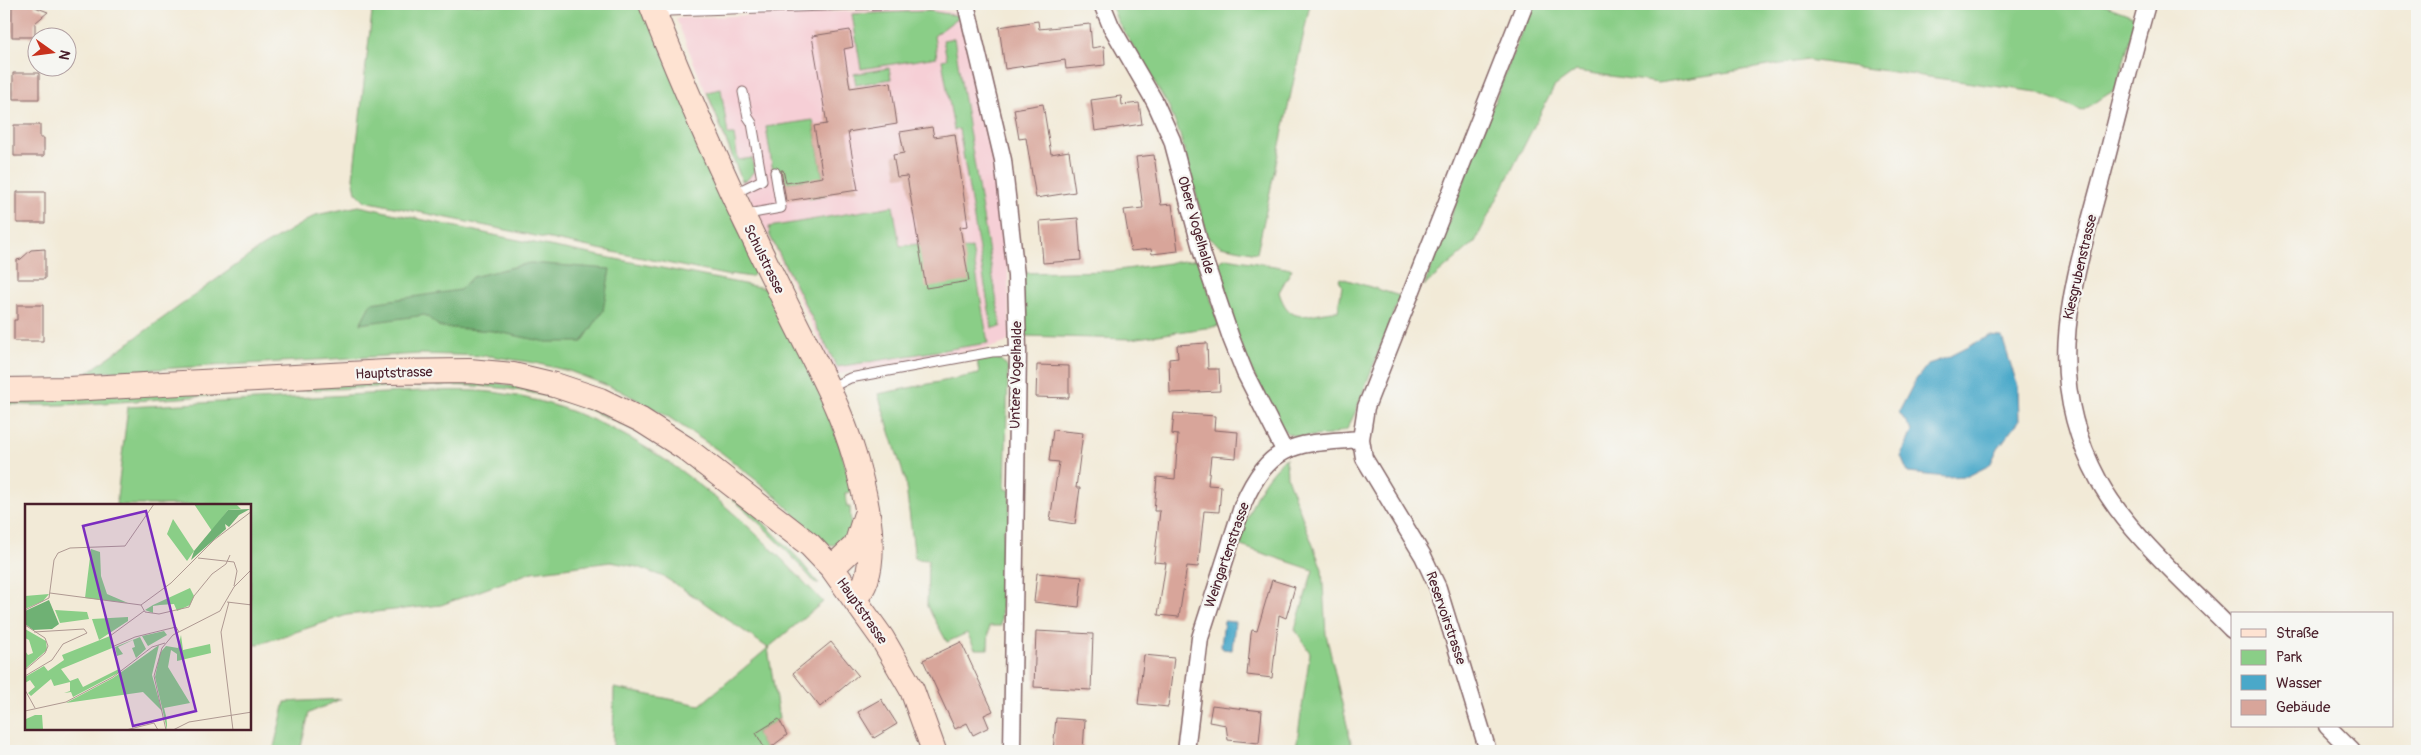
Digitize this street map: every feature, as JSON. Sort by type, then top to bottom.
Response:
[{"type":"main road","name":"Schulstrasse","points":[[654,10],[690,102],[744,218],[828,388],[851,445],[871,526],[871,556],[865,584],[838,588]]},
{"type":"main road","name":"Hauptstrasse","points":[[4,390],[68,389],[386,372],[469,371],[513,375],[555,385],[591,397],[641,420],[685,448],[810,545],[838,588],[912,690],[933,751]]},
{"type":"main road","name":"Schulstrasse","points":[[838,588],[862,529],[865,505]]},
{"type":"street","name":"Untere Vogelhalde","points":[[966,4],[1003,160],[1016,276],[1018,351],[1012,751]]},
{"type":"street","name":"Obere Vogelhalde","points":[[1102,4],[1110,26],[1155,102],[1172,140],[1203,256],[1231,338],[1244,373],[1284,450]]},
{"type":"street","points":[[1361,439],[1366,407],[1525,4]]},
{"type":"street","name":"Kiesgrubenstrasse","points":[[2147,4],[2073,287],[2066,338],[2068,387],[2074,417],[2086,454],[2117,510],[2231,629]]},
{"type":"street","name":"Weingartenstrasse","points":[[1186,751],[1198,646],[1208,610],[1251,487],[1266,465],[1284,450],[1312,443],[1361,439]]},
{"type":"street","name":"Reservoirstrasse","points":[[1361,439],[1364,458],[1423,556],[1438,588],[1488,751]]},
{"type":"street","points":[[2329,728],[2352,751]]},
{"type":"lane","points":[[654,10],[669,12],[887,4]]},
{"type":"lane","points":[[733,194],[762,180],[752,123],[748,117],[743,92]]},
{"type":"lane","points":[[744,218],[753,213],[780,208],[775,172]]},
{"type":"lane","points":[[828,388],[850,378],[992,352],[1018,351]]},
{"type":"shaded area","points":[[931,8],[960,14],[998,165],[1007,238],[1010,339],[996,346],[840,374],[836,372],[827,355],[741,181],[676,18]]},
{"type":"green space","points":[[373,4],[642,4],[757,271],[751,277],[730,274],[730,276],[365,201],[356,192],[353,178]]},
{"type":"green space","points":[[1111,4],[1310,4],[1257,253],[1221,246],[1208,238],[1180,135],[1169,107],[1117,20]]},
{"type":"green space","points":[[1532,4],[2101,4],[2136,17],[2116,89],[2082,111],[2037,92],[1807,60],[1658,83],[1576,71],[1554,87],[1475,242],[1424,286]]},
{"type":"green space","points":[[929,11],[960,16],[934,36],[937,57],[861,69],[852,14]]},
{"type":"green space","points":[[954,38],[1001,327],[992,328],[959,129],[954,130],[942,60],[947,59],[943,40]]},
{"type":"green space","points":[[889,68],[891,79],[856,85],[854,74]]},
{"type":"green space","points":[[721,89],[728,135],[734,135],[738,160],[752,158],[754,171],[747,180],[742,181],[707,92]]},
{"type":"green space","points":[[813,120],[826,196],[809,199],[805,180],[785,183],[783,170],[773,172],[766,127]]},
{"type":"green space","points":[[359,206],[503,237],[769,289],[806,363],[828,413],[845,465],[851,492],[845,493],[847,507],[850,507],[851,528],[844,542],[832,545],[821,541],[776,496],[722,453],[667,416],[619,390],[569,371],[535,363],[490,356],[420,354],[87,373],[260,248],[316,215]]},
{"type":"green space","points":[[893,206],[900,246],[926,243],[928,255],[972,248],[988,343],[837,367],[770,236],[769,227]]},
{"type":"green space","points":[[1227,258],[1292,269],[1279,292],[1284,304],[1296,315],[1303,316],[1338,311],[1342,286],[1339,279],[1341,278],[1400,296],[1355,413],[1347,429],[1330,435],[1300,437],[1288,434],[1279,425],[1244,355],[1216,268],[1220,261]]},
{"type":"green space","points":[[1199,259],[1219,326],[1131,339],[1024,336],[1022,273],[1111,271]]},
{"type":"green space","points":[[530,263],[610,269],[603,311],[582,342],[546,342],[493,331],[440,327],[425,315],[360,324],[371,303],[460,290],[472,277]]},
{"type":"green space","points":[[988,357],[1000,360],[1008,370],[1005,489],[1010,490],[1009,525],[1004,529],[1001,626],[989,626],[988,649],[975,649],[967,633],[947,642],[927,606],[928,560],[915,559],[905,479],[878,394],[979,374],[977,359]]},
{"type":"green space","points":[[420,381],[498,383],[578,402],[650,437],[682,460],[645,437],[587,409],[533,393],[484,387],[435,386],[338,389],[70,405],[4,404],[4,400]]},
{"type":"green space","points":[[422,391],[495,392],[553,405],[598,422],[640,444],[680,471],[719,500],[755,533],[823,602],[768,648],[664,577],[637,567],[611,562],[532,572],[441,605],[347,615],[251,647],[251,504],[116,504],[128,407]]},
{"type":"green space","points":[[1286,458],[1287,477],[1322,569],[1326,634],[1353,751],[1293,751],[1296,748],[1310,653],[1295,629],[1313,570],[1238,545],[1261,487],[1276,467]]},
{"type":"green space","points":[[708,479],[753,512],[796,556],[819,584],[816,584],[783,547],[748,513]]},
{"type":"green space","points":[[768,648],[779,719],[756,733],[766,751],[613,751],[614,688],[700,705]]},
{"type":"green space","points":[[341,699],[309,713],[300,751],[273,751],[285,702]]},
{"type":"water","points":[[1989,336],[2002,337],[2018,387],[2019,421],[1998,448],[1990,465],[1968,476],[1946,477],[1908,473],[1901,457],[1912,431],[1899,412],[1915,381],[1928,364],[1946,358]]},
{"type":"water","points":[[1224,621],[1235,622],[1232,650],[1223,649],[1221,646]]},
{"type":"building","points":[[12,4],[35,4],[35,7],[48,12],[35,23],[35,28],[28,28],[28,37],[12,37]]},
{"type":"building","points":[[1038,21],[1039,29],[1090,24],[1092,48],[1104,46],[1105,65],[1066,69],[1065,60],[1005,69],[999,27]]},
{"type":"building","points":[[850,30],[853,47],[844,49],[850,88],[891,82],[897,124],[848,132],[858,190],[786,201],[781,170],[783,170],[786,183],[823,177],[814,126],[827,124],[812,36]]},
{"type":"building","points":[[13,73],[28,73],[28,78],[39,78],[39,99],[13,99]]},
{"type":"building","points":[[1121,96],[1122,105],[1139,103],[1142,124],[1095,131],[1091,100]]},
{"type":"building","points":[[1043,104],[1051,154],[1069,151],[1075,192],[1036,198],[1026,138],[1019,139],[1014,109]]},
{"type":"building","points":[[14,125],[40,125],[40,138],[44,138],[44,156],[14,156]]},
{"type":"building","points":[[932,127],[934,137],[955,134],[968,226],[960,227],[969,281],[926,288],[907,176],[897,177],[893,155],[904,153],[900,132]]},
{"type":"building","points":[[1154,155],[1161,205],[1172,204],[1178,251],[1152,254],[1151,249],[1131,251],[1124,210],[1143,208],[1136,157]]},
{"type":"building","points":[[17,192],[45,192],[45,223],[17,223]]},
{"type":"building","points":[[1078,218],[1081,260],[1043,263],[1040,221]]},
{"type":"building","points":[[45,249],[45,279],[17,279],[17,260],[21,259],[31,250]]},
{"type":"building","points":[[17,305],[43,305],[43,341],[14,341],[14,320],[17,320]]},
{"type":"building","points":[[1207,343],[1208,369],[1219,369],[1220,391],[1170,393],[1169,359],[1178,358],[1177,345]]},
{"type":"building","points":[[1037,365],[1069,366],[1069,398],[1036,397]]},
{"type":"building","points":[[1174,413],[1215,416],[1214,430],[1238,432],[1236,458],[1211,456],[1208,485],[1221,486],[1219,512],[1204,511],[1198,567],[1187,566],[1179,617],[1158,615],[1166,563],[1154,562],[1160,511],[1154,511],[1157,477],[1175,479],[1178,435],[1172,434]]},
{"type":"building","points":[[1053,430],[1083,433],[1076,488],[1080,488],[1075,524],[1050,520],[1059,462],[1049,461]]},
{"type":"building","points":[[1037,573],[1082,577],[1079,607],[1034,602]]},
{"type":"building","points":[[1272,580],[1295,587],[1286,618],[1279,615],[1272,678],[1247,675],[1252,630],[1257,631]]},
{"type":"building","points":[[1036,631],[1093,634],[1091,690],[1034,687]]},
{"type":"building","points":[[831,642],[858,675],[820,707],[793,673]]},
{"type":"building","points":[[961,642],[993,711],[984,715],[989,727],[973,735],[967,723],[955,729],[923,660]]},
{"type":"building","points":[[1144,655],[1174,658],[1168,707],[1138,704]]},
{"type":"building","points":[[881,699],[897,724],[874,738],[858,712]]},
{"type":"building","points":[[1212,705],[1262,711],[1259,743],[1228,740],[1226,725],[1209,722]]},
{"type":"building","points":[[1056,718],[1085,720],[1083,751],[1053,751]]},
{"type":"building","points":[[779,719],[787,735],[766,751],[756,733]]}]
